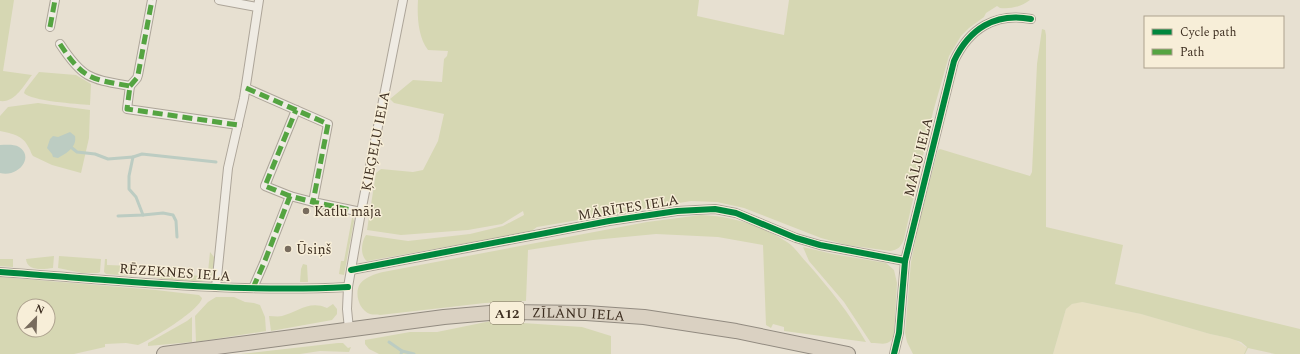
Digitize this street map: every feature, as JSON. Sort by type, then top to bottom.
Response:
[{"type":"highway","name":"ZĪLĀNU IELA","points":[[164,354],[194,352],[349,329],[444,317],[501,312],[586,313],[644,317],[744,332],[848,354]]},
{"type":"street","points":[[50,27],[55,0]]},
{"type":"street","points":[[152,0],[138,75],[130,86],[127,109],[238,125]]},
{"type":"street","points":[[216,287],[228,168],[246,88],[258,4],[219,0]]},
{"type":"street","name":"ĶIEĢEĻU IELA","points":[[349,329],[347,309],[348,287],[361,212],[403,0]]},
{"type":"street","name":"MĀLU IELA","points":[[894,354],[899,333],[905,260],[951,71],[959,52],[970,36],[988,23],[1013,17],[1031,19]]},
{"type":"street","points":[[60,44],[72,62],[89,76],[99,81],[130,86]]},
{"type":"street","points":[[246,88],[328,124],[313,202]]},
{"type":"street","points":[[296,110],[265,186],[290,196],[361,212]]},
{"type":"street","points":[[253,288],[290,196]]},
{"type":"street","name":"MĀRĪTES IELA","points":[[351,270],[609,221],[677,211],[715,210],[741,215],[796,238],[820,245],[905,260]]},
{"type":"street","name":"RĒZEKNES IELA","points":[[0,272],[216,287],[278,289],[348,287]]},
{"type":"shaded area","points":[[70,132],[75,136],[73,146],[68,152],[58,158],[53,157],[47,148],[50,139],[53,136],[58,137]]},
{"type":"shaded area","points":[[0,145],[15,145],[24,151],[25,161],[18,170],[7,174],[0,173]]},
{"type":"shaded area","points":[[1077,302],[1141,314],[1210,334],[1234,339],[1247,348],[1244,354],[1053,354],[1066,309],[1068,306]]},
{"type":"green space","points":[[0,0],[14,0],[3,71],[32,75],[15,96],[5,101],[0,101]]},
{"type":"green space","points":[[418,0],[699,0],[697,16],[784,35],[789,0],[1030,0],[1012,8],[1000,8],[997,6],[986,13],[984,17],[961,36],[949,56],[933,112],[904,239],[900,246],[895,250],[890,251],[847,245],[821,238],[744,208],[717,202],[691,201],[537,227],[530,232],[367,261],[362,252],[363,241],[366,235],[408,241],[470,234],[503,226],[524,215],[523,211],[502,224],[468,230],[401,235],[367,230],[376,173],[381,169],[413,172],[423,170],[438,141],[444,114],[394,103],[390,99],[413,80],[442,82],[444,59],[447,56],[448,51],[428,50],[425,45],[420,33]]},
{"type":"green space","points":[[1042,29],[1045,30],[1046,35],[1046,227],[1123,245],[1115,284],[1300,329],[1300,354],[1275,354],[1248,348],[1244,354],[1247,347],[1241,342],[1229,338],[1141,314],[1082,302],[1072,304],[1066,309],[1053,354],[913,354],[907,342],[905,333],[911,262],[920,218],[938,150],[940,149],[1030,176],[1032,172],[1037,64]]},
{"type":"green space","points":[[39,72],[76,75],[91,84],[90,105],[65,103],[28,96],[24,93],[25,90]]},
{"type":"green space","points":[[38,103],[90,110],[89,138],[81,173],[52,165],[33,156],[24,140],[13,134],[0,131],[0,116],[8,107]]},
{"type":"green space","points":[[701,215],[724,217],[746,222],[777,236],[790,244],[839,302],[866,342],[784,331],[784,327],[773,324],[771,328],[766,325],[763,245],[718,237],[656,234],[593,240],[528,250],[526,301],[485,303],[380,315],[366,312],[360,305],[357,292],[360,284],[367,278],[383,272],[647,222]]},
{"type":"green space","points":[[352,218],[354,221],[344,275],[339,274],[341,261],[344,261]]},
{"type":"green space","points":[[803,247],[886,263],[894,270],[897,283],[894,335],[888,343],[871,343],[844,302],[809,261]]},
{"type":"green space","points":[[210,252],[214,257],[214,268],[211,276],[205,280],[191,282],[152,277],[153,269],[171,274],[205,276],[208,272]]},
{"type":"green space","points":[[54,256],[53,268],[33,268],[29,266],[26,259]]},
{"type":"green space","points":[[59,256],[101,259],[100,272],[82,273],[58,268]]},
{"type":"green space","points":[[0,259],[13,259],[13,267],[0,266]]},
{"type":"green space","points":[[105,259],[107,259],[107,265],[134,266],[133,275],[106,274],[104,272]]},
{"type":"green space","points":[[303,264],[307,265],[308,282],[300,282]]},
{"type":"green space","points":[[0,277],[156,290],[199,295],[202,298],[193,310],[184,317],[138,345],[126,343],[105,344],[105,347],[74,354],[0,354]]},
{"type":"green space","points":[[216,297],[234,297],[245,302],[260,305],[265,317],[266,331],[196,342],[195,316],[208,302]]},
{"type":"green space","points":[[333,304],[337,309],[337,314],[332,320],[271,331],[269,316],[282,316],[315,305],[327,308]]},
{"type":"green space","points":[[192,317],[192,342],[148,346],[148,343]]},
{"type":"green space","points":[[491,321],[582,327],[611,336],[611,354],[379,354],[369,349],[365,344],[365,340],[410,332],[437,332]]},
{"type":"green space","points":[[343,343],[348,348],[351,347],[349,352],[320,351],[300,354],[240,354]]},
{"type":"waterway","points":[[72,148],[77,152],[95,154],[108,159],[133,157],[129,176],[129,189],[136,197],[143,215],[118,216]]},
{"type":"waterway","points":[[133,157],[142,154],[216,162]]},
{"type":"waterway","points":[[143,215],[163,213],[173,215],[176,221],[177,237]]},
{"type":"waterway","points":[[389,342],[402,351]]},
{"type":"waterway","points":[[401,354],[402,351],[414,354]]},
{"type":"marked path","points":[[50,27],[55,0]]},
{"type":"marked path","points":[[130,86],[138,75],[152,0]]},
{"type":"marked path","points":[[60,44],[75,64],[89,76],[96,79],[130,86],[127,109],[238,125]]},
{"type":"marked path","points":[[246,88],[328,124],[313,202],[361,212]]},
{"type":"marked path","points":[[290,196],[265,186],[296,110]]},
{"type":"marked path","points":[[253,288],[290,196],[313,202]]},
{"type":"cycle path","points":[[894,354],[899,333],[905,261],[954,61],[967,40],[985,25],[1006,18],[1018,17],[1031,19]]},
{"type":"cycle path","points":[[351,270],[609,221],[677,211],[715,209],[736,213],[796,238],[820,245],[905,261]]},
{"type":"cycle path","points":[[0,272],[218,287],[348,287]]},
{"type":"place","name":"Katlu māja","points":[[306,211]]},
{"type":"place","name":"Ūsiņš","points":[[288,249]]}]
